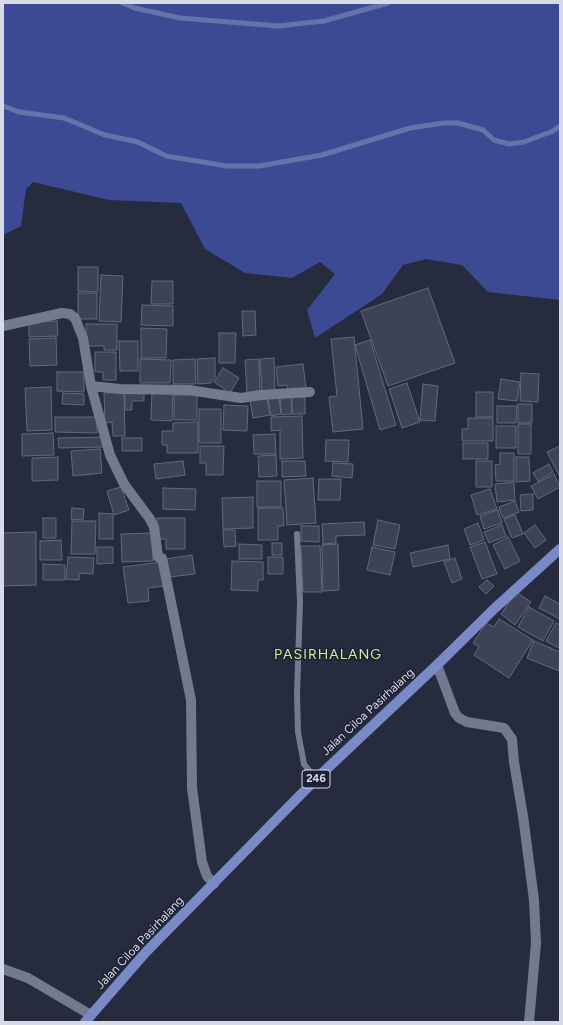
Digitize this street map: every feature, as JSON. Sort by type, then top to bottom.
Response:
[{"type":"main road","name":"Jalan Ciloa Pasirhalang","points":[[88,1018],[146,952],[316,779],[495,608],[560,549]]},
{"type":"street","points":[[3,326],[62,313],[70,314],[75,318],[83,338],[91,386],[110,455],[124,484],[150,519],[154,527],[158,556],[162,558],[191,700],[192,788],[202,862],[207,876],[214,884]]},
{"type":"street","points":[[91,386],[120,389],[190,390],[241,398],[261,395],[310,392]]},
{"type":"street","points":[[437,665],[455,713],[459,718],[467,722],[504,728],[512,739],[534,900],[536,943],[529,1022]]},
{"type":"street","points":[[3,968],[28,978],[88,1018]]},
{"type":"lane","points":[[297,534],[300,602],[297,695],[298,732],[304,764],[307,770],[316,779]]},
{"type":"shaded area","points":[[3,3],[560,3],[560,300],[488,292],[462,265],[426,259],[403,265],[382,294],[315,338],[307,310],[335,274],[320,262],[292,278],[245,273],[205,249],[181,203],[109,200],[33,182],[26,189],[21,226],[3,235]]},
{"type":"building","points":[[78,267],[98,267],[98,292],[78,291]]},
{"type":"building","points":[[101,275],[123,276],[121,322],[99,321]]},
{"type":"building","points":[[152,281],[173,281],[173,304],[151,304]]},
{"type":"building","points":[[428,288],[455,363],[388,386],[361,311]]},
{"type":"building","points":[[78,293],[97,293],[97,319],[78,319]]},
{"type":"building","points":[[142,305],[173,306],[173,326],[141,325]]},
{"type":"building","points":[[242,311],[255,311],[256,335],[243,336]]},
{"type":"building","points":[[57,321],[58,336],[29,337],[29,322]]},
{"type":"building","points":[[86,324],[117,324],[117,350],[104,350],[104,346],[86,346]]},
{"type":"building","points":[[141,328],[167,329],[166,358],[141,358]]},
{"type":"building","points":[[219,333],[236,333],[235,363],[219,363]]},
{"type":"building","points":[[354,337],[363,429],[333,432],[329,397],[337,396],[331,339]]},
{"type":"building","points":[[56,338],[57,365],[30,366],[29,339]]},
{"type":"building","points":[[370,340],[396,425],[380,430],[355,345]]},
{"type":"building","points":[[119,341],[138,341],[138,371],[120,371]]},
{"type":"building","points":[[95,352],[116,352],[116,380],[103,380],[103,372],[95,372]]},
{"type":"building","points":[[215,358],[215,377],[211,383],[198,384],[197,359]]},
{"type":"building","points":[[274,358],[275,391],[262,392],[260,359]]},
{"type":"building","points":[[140,359],[171,360],[170,383],[140,383]]},
{"type":"building","points":[[195,359],[196,384],[173,384],[173,360]]},
{"type":"building","points":[[259,359],[260,392],[247,393],[245,360]]},
{"type":"building","points":[[303,364],[306,389],[288,390],[287,385],[278,386],[276,367]]},
{"type":"building","points":[[223,368],[239,378],[230,393],[214,382]]},
{"type":"building","points":[[57,372],[84,372],[84,392],[57,391]]},
{"type":"building","points":[[521,373],[539,374],[538,402],[520,401]]},
{"type":"building","points":[[501,379],[520,382],[517,401],[498,399]]},
{"type":"building","points":[[407,383],[420,422],[402,428],[389,389]]},
{"type":"building","points":[[423,384],[438,386],[435,421],[420,420]]},
{"type":"building","points":[[51,387],[52,430],[27,431],[25,388]]},
{"type":"building","points":[[144,391],[144,401],[132,401],[132,410],[125,410],[125,392]]},
{"type":"building","points":[[152,391],[173,392],[172,421],[151,420]]},
{"type":"building","points":[[124,392],[125,436],[113,436],[112,422],[105,423],[104,393]]},
{"type":"building","points":[[476,392],[493,392],[493,417],[476,417]]},
{"type":"building","points":[[63,393],[84,394],[84,405],[62,404]]},
{"type":"building","points":[[174,395],[197,395],[197,420],[174,420]]},
{"type":"building","points":[[279,397],[281,414],[271,416],[268,399]]},
{"type":"building","points":[[291,397],[292,414],[282,415],[280,398]]},
{"type":"building","points":[[292,397],[305,397],[305,414],[292,414]]},
{"type":"building","points":[[267,398],[270,415],[253,418],[250,401]]},
{"type":"building","points":[[518,404],[532,404],[532,423],[518,423]]},
{"type":"building","points":[[224,405],[248,406],[247,431],[223,430]]},
{"type":"building","points":[[497,406],[517,406],[516,423],[497,423]]},
{"type":"building","points":[[199,409],[221,409],[221,443],[199,443]]},
{"type":"building","points":[[302,416],[303,458],[280,459],[280,430],[271,431],[271,417]]},
{"type":"building","points":[[55,417],[97,417],[97,433],[55,432]]},
{"type":"building","points":[[468,418],[493,418],[493,441],[462,441],[462,429],[468,429]]},
{"type":"building","points":[[198,422],[198,453],[167,453],[167,445],[162,445],[162,431],[173,431],[173,423]]},
{"type":"building","points":[[518,424],[531,424],[531,454],[518,454]]},
{"type":"building","points":[[496,426],[516,426],[516,448],[496,448]]},
{"type":"building","points":[[53,433],[54,455],[22,456],[22,434]]},
{"type":"building","points":[[275,434],[276,454],[254,454],[253,435]]},
{"type":"building","points":[[103,437],[104,447],[59,448],[58,438]]},
{"type":"building","points":[[122,438],[142,438],[142,451],[122,451]]},
{"type":"building","points":[[326,440],[349,440],[348,462],[325,461]]},
{"type":"building","points":[[463,443],[488,443],[488,459],[463,459]]},
{"type":"building","points":[[200,446],[224,446],[223,475],[206,475],[206,463],[200,463]]},
{"type":"building","points":[[560,446],[560,477],[547,452]]},
{"type":"building","points":[[100,449],[102,473],[73,476],[71,451]]},
{"type":"building","points":[[500,453],[514,453],[514,481],[496,481],[495,465],[500,464]]},
{"type":"building","points":[[276,455],[277,476],[259,477],[258,456]]},
{"type":"building","points":[[58,457],[58,480],[32,481],[32,458]]},
{"type":"building","points":[[516,457],[529,457],[530,481],[516,482]]},
{"type":"building","points":[[183,461],[185,475],[156,479],[154,464]]},
{"type":"building","points":[[282,461],[305,461],[306,476],[282,477]]},
{"type":"building","points":[[476,461],[492,461],[492,487],[476,487]]},
{"type":"building","points":[[333,463],[353,464],[352,478],[332,476]]},
{"type":"building","points":[[549,464],[553,472],[538,481],[533,473]]},
{"type":"building","points":[[554,474],[560,487],[538,499],[531,486]]},
{"type":"building","points":[[313,478],[316,523],[287,525],[284,480]]},
{"type":"building","points":[[319,479],[341,479],[340,500],[318,500]]},
{"type":"building","points":[[257,481],[281,481],[281,507],[257,507]]},
{"type":"building","points":[[514,482],[515,500],[497,502],[495,484]]},
{"type":"building","points":[[121,487],[129,510],[114,515],[107,491]]},
{"type":"building","points":[[163,488],[196,489],[195,510],[163,509]]},
{"type":"building","points":[[490,489],[497,509],[477,515],[471,495]]},
{"type":"building","points":[[533,494],[533,510],[521,511],[520,495]]},
{"type":"building","points":[[253,497],[253,528],[223,529],[222,498]]},
{"type":"building","points":[[515,501],[519,512],[503,518],[499,507]]},
{"type":"building","points":[[72,508],[84,509],[83,520],[71,519]]},
{"type":"building","points":[[258,508],[283,508],[284,526],[278,526],[278,540],[258,540]]},
{"type":"building","points":[[498,510],[502,523],[484,529],[480,516]]},
{"type":"building","points":[[99,513],[113,514],[113,539],[99,539]]},
{"type":"building","points":[[515,515],[523,534],[512,538],[504,519]]},
{"type":"building","points":[[43,518],[56,518],[56,538],[43,538]]},
{"type":"building","points":[[157,518],[185,518],[185,549],[166,549],[166,539],[157,539]]},
{"type":"building","points":[[378,520],[400,525],[395,549],[373,545]]},
{"type":"building","points":[[72,521],[96,521],[95,554],[71,554]]},
{"type":"building","points":[[364,522],[365,535],[336,536],[336,543],[323,544],[322,524]]},
{"type":"building","points":[[478,523],[484,540],[470,545],[464,529]]},
{"type":"building","points":[[502,525],[506,536],[489,543],[484,532]]},
{"type":"building","points":[[535,525],[546,540],[535,548],[524,533]]},
{"type":"building","points":[[301,526],[319,526],[319,542],[301,541]]},
{"type":"building","points":[[223,530],[235,530],[236,546],[224,547]]},
{"type":"building","points":[[36,532],[36,585],[3,586],[3,533]]},
{"type":"building","points":[[152,533],[153,561],[122,562],[121,534]]},
{"type":"building","points":[[508,537],[520,561],[505,569],[493,545]]},
{"type":"building","points":[[61,540],[62,560],[40,560],[40,541]]},
{"type":"building","points":[[485,542],[497,574],[482,579],[470,547]]},
{"type":"building","points":[[272,543],[282,543],[282,555],[272,555]]},
{"type":"building","points":[[239,544],[262,545],[262,559],[239,559]]},
{"type":"building","points":[[338,544],[339,590],[323,591],[322,545]]},
{"type":"building","points":[[448,545],[450,559],[413,567],[410,553]]},
{"type":"building","points":[[301,546],[320,546],[322,592],[303,592]]},
{"type":"building","points":[[97,547],[113,547],[113,563],[97,564]]},
{"type":"building","points":[[372,547],[395,552],[390,575],[367,570]]},
{"type":"building","points":[[192,555],[195,574],[169,577],[166,559]]},
{"type":"building","points":[[68,557],[94,558],[93,574],[79,573],[79,580],[66,579]]},
{"type":"building","points":[[268,557],[283,557],[283,574],[268,574]]},
{"type":"building","points":[[455,558],[462,579],[452,583],[444,562]]},
{"type":"building","points":[[232,561],[263,562],[263,580],[258,580],[258,591],[231,590]]},
{"type":"building","points":[[161,562],[164,586],[148,588],[149,601],[128,603],[123,567]]},
{"type":"building","points":[[43,564],[65,565],[65,580],[43,580]]},
{"type":"building","points":[[487,580],[494,586],[486,594],[479,587]]},
{"type":"building","points":[[516,592],[531,602],[515,625],[501,614]]},
{"type":"building","points":[[545,596],[560,604],[560,619],[539,608]]},
{"type":"building","points":[[529,607],[554,621],[543,641],[518,627]]},
{"type":"building","points":[[499,619],[533,640],[509,678],[474,655],[479,647],[473,643],[486,623],[494,627]]},
{"type":"building","points":[[556,623],[560,625],[559,648],[546,641]]},
{"type":"building","points":[[534,641],[560,652],[559,671],[527,658]]},
{"type":"waterway","points":[[122,3],[135,8],[180,18],[278,26],[324,21],[388,3]]},
{"type":"waterway","points":[[3,106],[19,112],[64,118],[105,135],[138,142],[166,156],[227,166],[259,166],[322,155],[410,128],[444,123],[458,123],[483,130],[494,140],[509,144],[524,142],[553,131],[560,126]]},
{"type":"district","name":"PASIRHALANG","points":[[328,655]]}]
